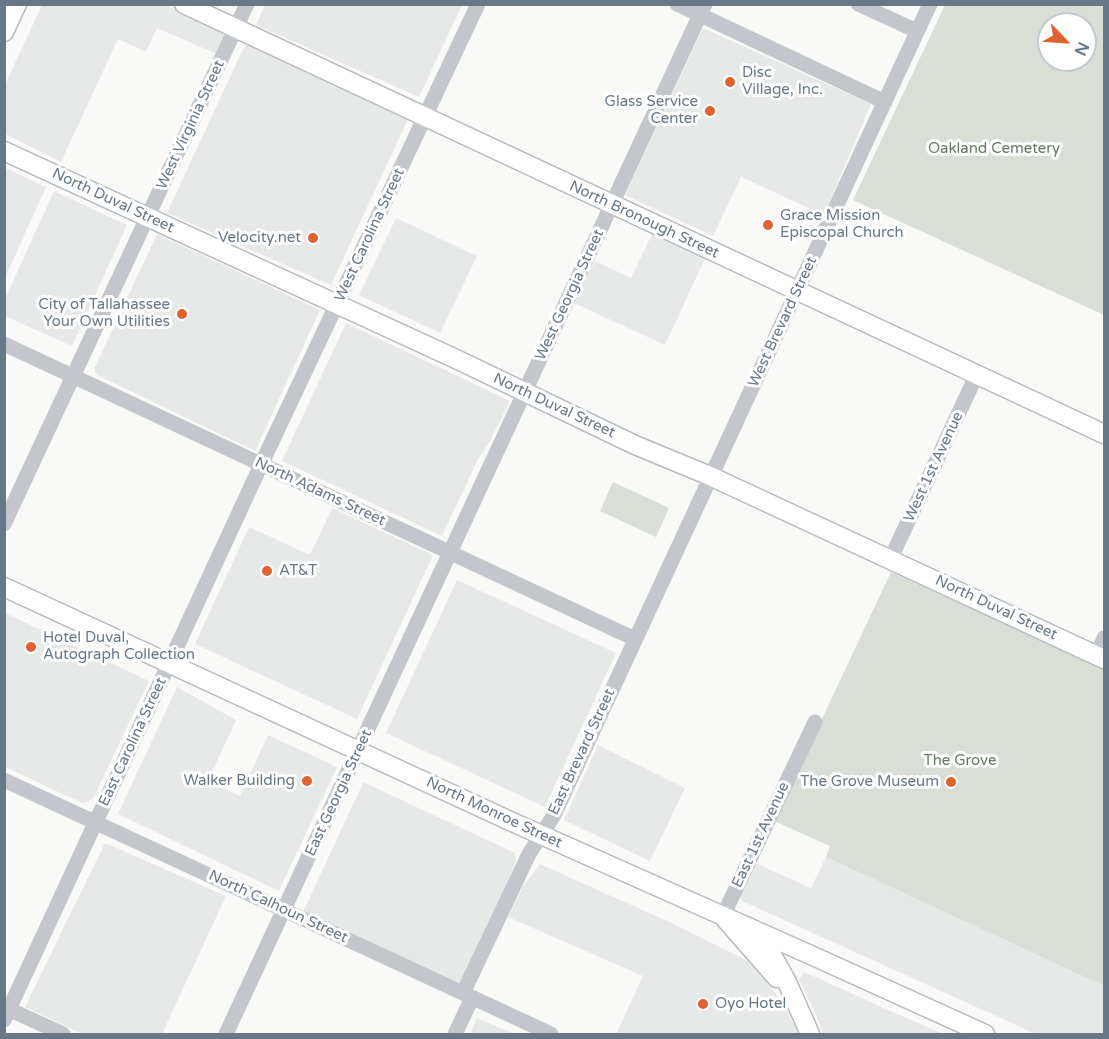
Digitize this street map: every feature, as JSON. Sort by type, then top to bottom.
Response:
[{"type":"main road","points":[[4,32],[17,4]]},
{"type":"main road","name":"North Bronough Street","points":[[184,4],[1104,434]]},
{"type":"main road","name":"North Duval Street","points":[[4,151],[635,445],[710,476],[1101,657]]},
{"type":"main road","name":"North Monroe Street","points":[[4,587],[542,835],[985,1035]]},
{"type":"main road","points":[[723,916],[790,989]]},
{"type":"main road","points":[[759,932],[790,989],[810,1035]]},
{"type":"main road","points":[[790,989],[791,970],[813,956]]},
{"type":"street","name":"West Virginia Street","points":[[4,524],[247,4]]},
{"type":"street","name":"West Carolina Street","points":[[261,465],[478,4]]},
{"type":"street","points":[[676,4],[702,10],[885,102]]},
{"type":"street","points":[[858,4],[917,31]]},
{"type":"street","name":"West Brevard Street","points":[[635,639],[930,4]]},
{"type":"street","name":"West Georgia Street","points":[[451,552],[702,10]]},
{"type":"street","name":"North Adams Street","points":[[4,345],[635,639]]},
{"type":"street","name":"West 1st Avenue","points":[[891,560],[976,374]]},
{"type":"street","name":"East Carolina Street","points":[[6,1012],[261,465]]},
{"type":"street","name":"East Georgia Street","points":[[226,1035],[451,552]]},
{"type":"street","points":[[1101,657],[1104,638]]},
{"type":"street","name":"East Brevard Street","points":[[455,1035],[467,995],[529,854],[554,815],[635,639]]},
{"type":"street","name":"East 1st Avenue","points":[[723,916],[815,722]]},
{"type":"street","name":"North Calhoun Street","points":[[4,780],[551,1035]]},
{"type":"street","points":[[6,1012],[63,1035]]},
{"type":"shaded area","points":[[265,4],[462,5],[419,97],[256,25]]},
{"type":"shaded area","points":[[42,5],[166,5],[219,28],[226,34],[217,54],[157,28],[146,52],[118,39],[61,162],[5,134],[5,85]]},
{"type":"shaded area","points":[[703,28],[871,104],[824,215],[741,177],[713,236],[625,195]]},
{"type":"shaded area","points":[[249,42],[409,117],[331,285],[167,213],[243,49]]},
{"type":"shaded area","points":[[5,168],[46,187],[5,278]]},
{"type":"shaded area","points":[[54,191],[127,225],[72,346],[5,316],[5,299]]},
{"type":"shaded area","points":[[396,218],[477,256],[440,333],[359,295]]},
{"type":"shaded area","points":[[654,230],[707,254],[665,345],[574,303],[595,261],[631,278]]},
{"type":"shaded area","points":[[157,234],[320,310],[255,451],[97,375],[95,372],[95,367]]},
{"type":"shaded area","points":[[346,323],[510,401],[477,461],[442,536],[282,461]]},
{"type":"shaded area","points":[[332,508],[433,555],[357,719],[195,644],[249,527],[310,555]]},
{"type":"shaded area","points":[[457,580],[616,653],[545,807],[386,733]]},
{"type":"shaded area","points":[[5,613],[149,681],[94,797],[89,801],[82,803],[5,767]]},
{"type":"shaded area","points":[[177,687],[236,720],[208,781],[240,796],[268,735],[337,767],[279,891],[118,814]]},
{"type":"shaded area","points":[[598,745],[685,788],[650,861],[564,820]]},
{"type":"shaded area","points":[[363,783],[515,853],[516,860],[495,914],[462,982],[456,982],[303,912]]},
{"type":"shaded area","points":[[105,843],[226,896],[162,1034],[82,1034],[25,1007]]},
{"type":"shaded area","points":[[826,857],[1104,986],[1104,1034],[1036,1034],[742,901],[740,895],[755,863],[811,888]]},
{"type":"shaded area","points":[[540,864],[669,922],[752,963],[782,1002],[799,1034],[616,1034],[643,976],[508,917],[524,885]]},
{"type":"shaded area","points":[[804,972],[943,1034],[823,1034],[799,980]]},
{"type":"shaded area","points":[[477,1018],[515,1034],[470,1034]]},
{"type":"green space","name":"Oakland Cemetery","points":[[945,5],[1104,5],[1104,315],[853,200]]},
{"type":"green space","points":[[613,482],[669,508],[656,537],[600,511]]},
{"type":"green space","name":"The Grove","points":[[891,572],[1104,669],[1104,986],[826,857],[830,846],[774,821]]},
{"type":"place","name":"Disc Village, Inc.","points":[[730,82]]},
{"type":"place","name":"Glass Service Center","points":[[710,111]]},
{"type":"place","name":"Grace Mission Episcopal Church","points":[[768,225]]},
{"type":"place","name":"Velocity.net","points":[[313,238]]},
{"type":"place","name":"City of Tallahassee Your Own Utilities","points":[[182,314]]},
{"type":"place","name":"AT&T","points":[[267,571]]},
{"type":"place","name":"Hotel Duval, Autograph Collection","points":[[31,647]]},
{"type":"place","name":"Walker Building","points":[[307,781]]},
{"type":"place","name":"The Grove Museum","points":[[951,782]]},
{"type":"place","name":"Oyo Hotel","points":[[703,1004]]}]
